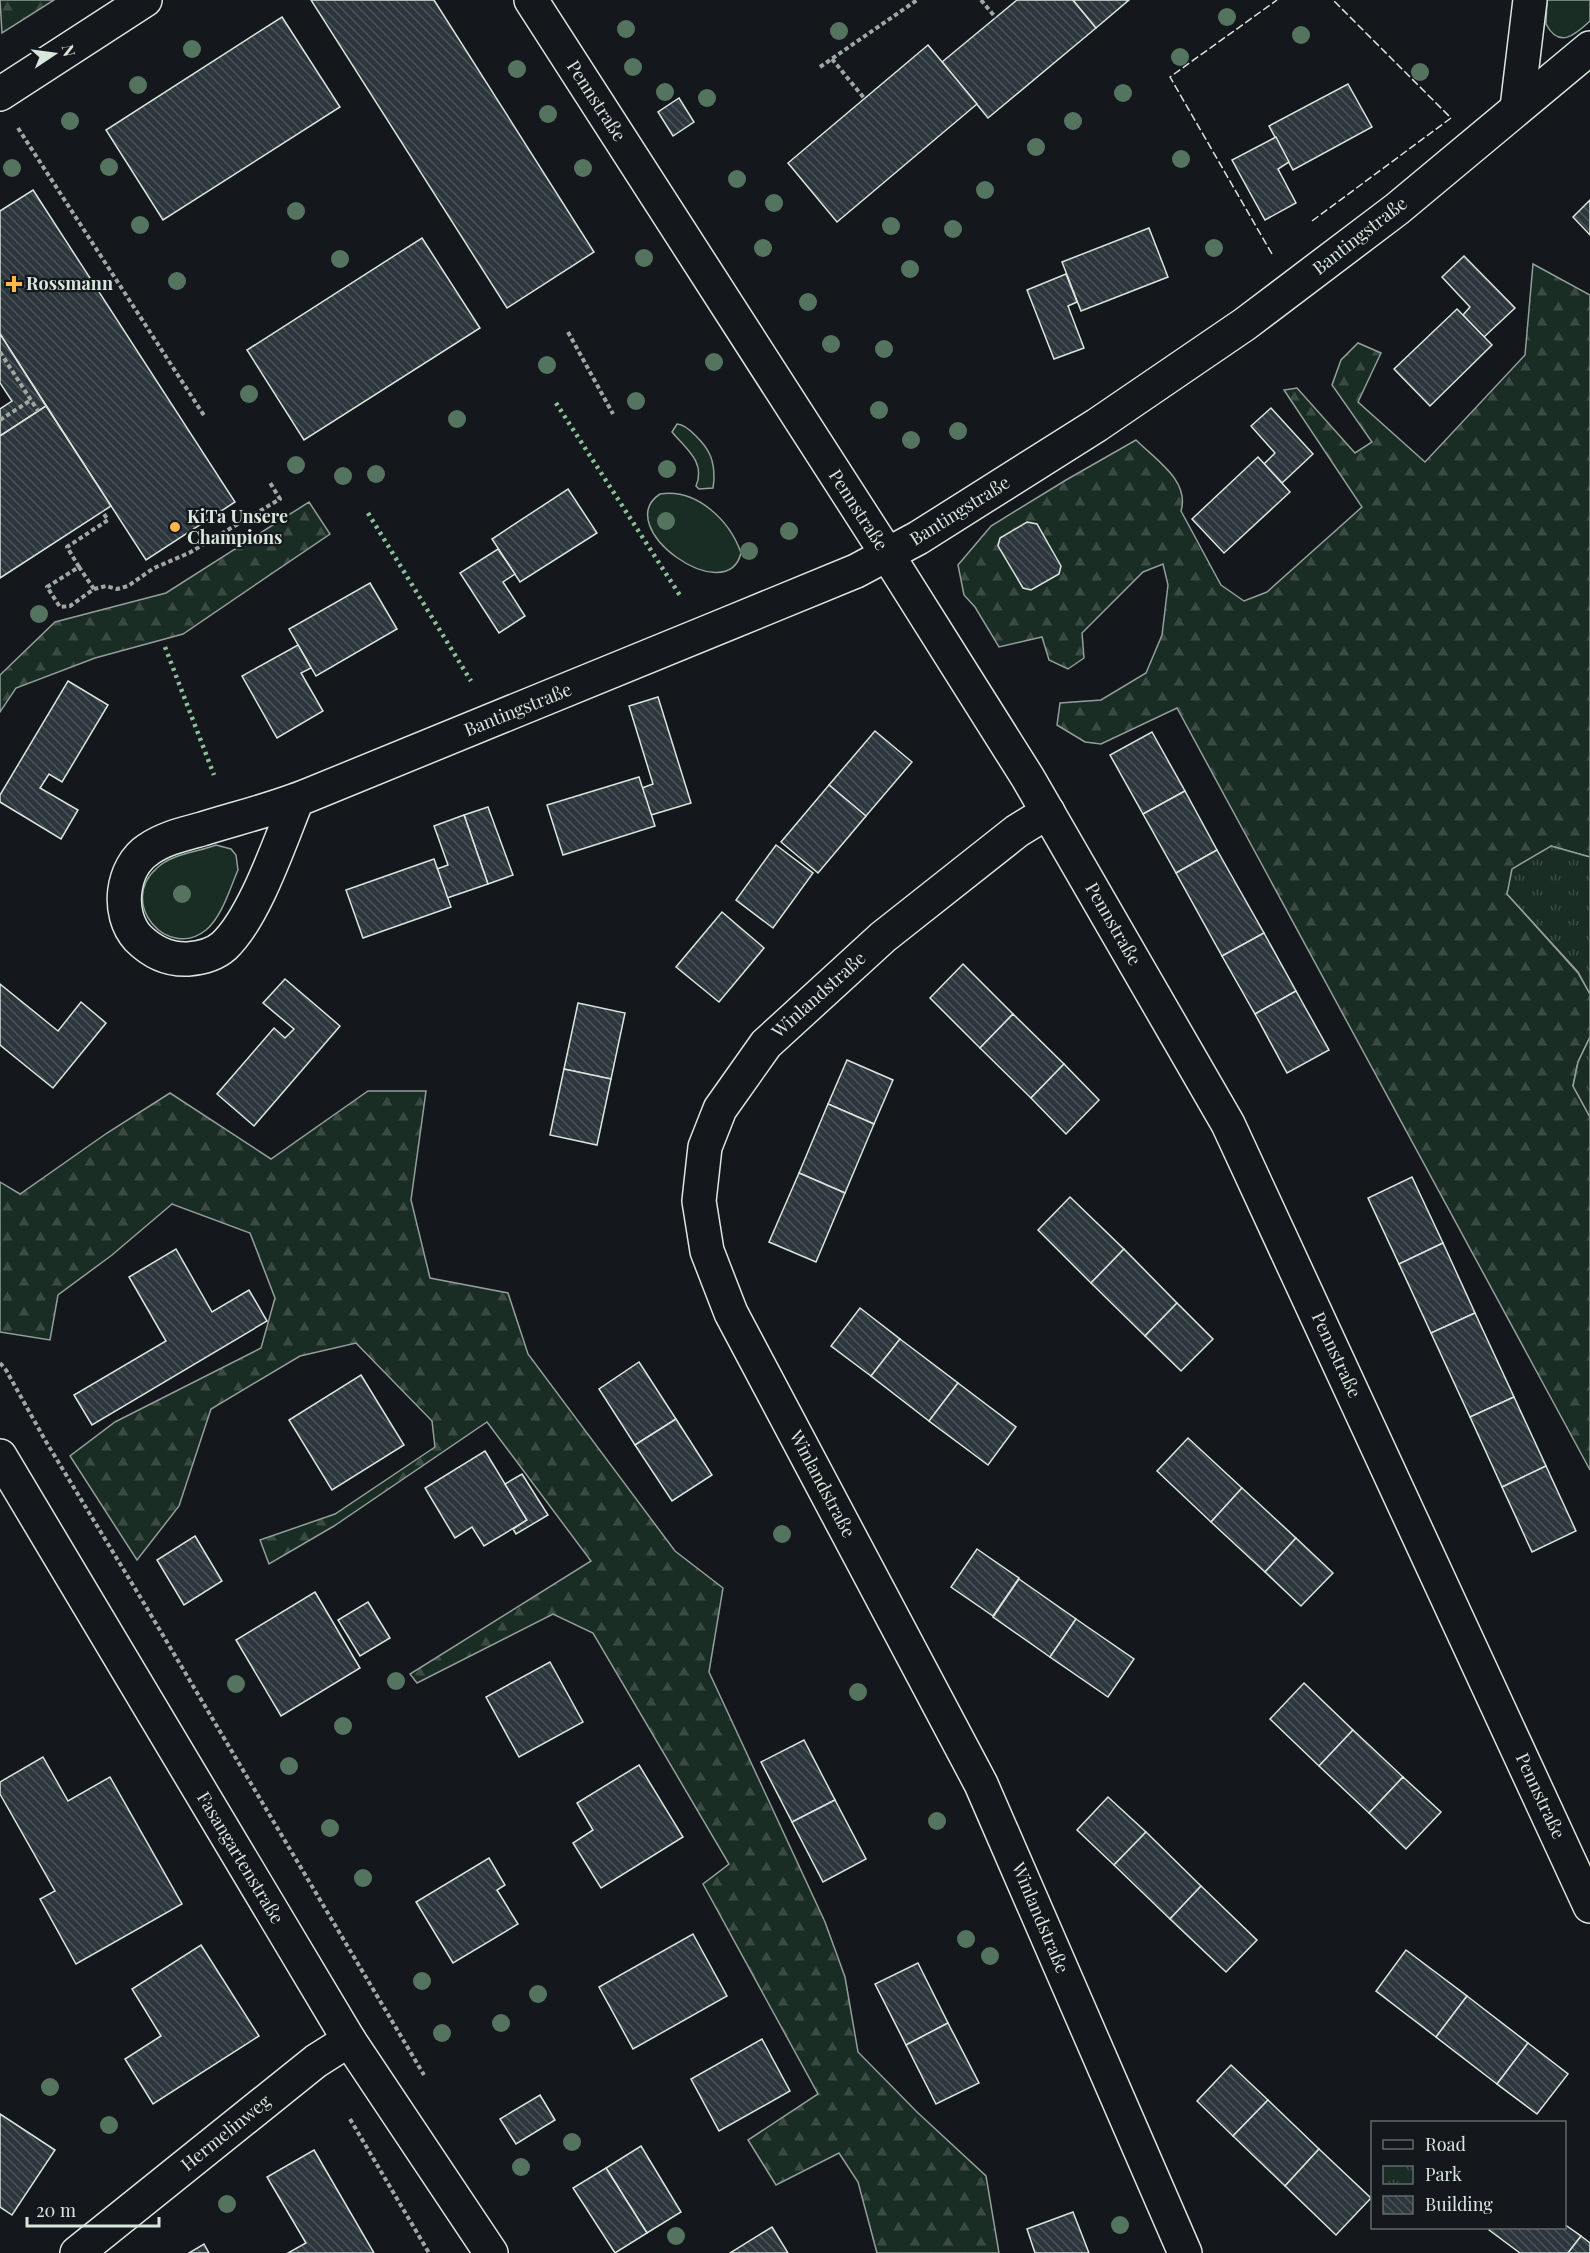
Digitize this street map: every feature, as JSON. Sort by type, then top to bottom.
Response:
[{"type":"street","points":[[6,107],[145,0]]},
{"type":"street","name":"Pennstraße","points":[[531,0],[887,554],[1048,812],[1228,1124],[1590,1906]]},
{"type":"street","points":[[1517,108],[1530,0]]},
{"type":"street","name":"Bantingstraße","points":[[297,800],[252,906],[238,930],[223,947],[201,958],[177,959],[154,952],[136,936],[125,914],[124,890],[132,868],[147,849],[169,839],[297,800],[856,571],[918,538],[1097,425],[1245,324],[1397,209],[1590,48]]},
{"type":"street","name":"Winlandstraße","points":[[1048,812],[1017,831],[883,937],[766,1044],[720,1109],[705,1147],[699,1201],[706,1251],[731,1313],[981,1784],[1185,2253]]},
{"type":"street","name":"Fasangartenstraße","points":[[0,1456],[349,2040],[491,2253]]},
{"type":"street","name":"Hermelinweg","points":[[77,2253],[316,2061],[349,2040]]},
{"type":"path","points":[[820,67],[917,0]]},
{"type":"path","points":[[981,0],[996,18]]},
{"type":"path","points":[[832,59],[864,99]]},
{"type":"path","points":[[6,107],[205,417]]},
{"type":"path","points":[[568,332],[613,414]]},
{"type":"path","points":[[0,352],[38,411]]},
{"type":"path","points":[[0,420],[31,400]]},
{"type":"path","points":[[79,567],[47,587],[60,608],[70,606],[94,589],[106,586],[117,589],[128,586],[154,568],[189,553],[280,499],[269,481]]},
{"type":"path","points":[[94,589],[67,547],[108,520],[102,511]]},
{"type":"path","points":[[0,1364],[6,1370],[45,1440],[429,2084]]},
{"type":"green space","points":[[0,0],[54,0],[2,33]]},
{"type":"green space","points":[[1547,0],[1590,0],[1590,21],[1573,35],[1562,38],[1556,36],[1546,24]]},
{"type":"green space","points":[[1533,264],[1590,295],[1590,857],[1551,846],[1507,894],[1578,973],[1590,994],[1590,1037],[1578,1062],[1573,1086],[1590,1117],[1590,1470],[1177,708],[1101,744],[1085,742],[1057,725],[1060,703],[1101,700],[1146,673],[1162,635],[1168,585],[1163,564],[1143,572],[1082,633],[1084,658],[1068,669],[1049,660],[1042,637],[999,647],[975,607],[964,595],[958,565],[991,526],[1136,440],[1161,463],[1176,481],[1181,490],[1181,511],[1221,585],[1244,601],[1267,592],[1362,507],[1284,390],[1297,388],[1355,453],[1372,442],[1332,385],[1341,360],[1358,343],[1381,353],[1358,402],[1425,462],[1525,355]]},
{"type":"green space","points":[[677,424],[691,431],[708,451],[713,467],[713,488],[699,489],[696,486],[698,470],[693,456],[672,432]]},
{"type":"green space","points":[[674,493],[687,496],[710,509],[720,519],[729,529],[741,553],[731,568],[715,572],[696,568],[676,557],[660,542],[650,525],[649,508],[660,494]]},
{"type":"green space","points":[[309,502],[330,534],[183,634],[95,658],[16,688],[0,712],[0,675],[55,622],[166,593]]},
{"type":"green space","points":[[216,845],[231,849],[236,855],[238,870],[217,918],[206,930],[191,938],[177,938],[163,933],[152,924],[145,911],[142,897],[146,882],[157,868],[170,859]]},
{"type":"green space","points":[[1551,846],[1590,857],[1590,994],[1578,972],[1507,894],[1512,869]]},
{"type":"green space","points":[[1590,1037],[1590,1117],[1573,1086],[1578,1062]]},
{"type":"green space","points":[[368,1091],[426,1091],[411,1200],[430,1278],[508,1293],[528,1354],[675,1551],[723,1588],[709,1672],[825,1922],[845,1977],[858,2052],[917,2112],[986,2176],[999,2253],[877,2253],[858,2182],[839,2153],[776,2185],[748,2140],[818,2094],[703,1884],[729,1864],[593,1633],[553,1614],[417,1683],[410,1674],[591,1561],[487,1422],[334,1526],[269,1564],[260,1540],[335,1514],[435,1447],[432,1421],[356,1343],[300,1356],[211,1409],[179,1506],[137,1560],[70,1456],[115,1422],[261,1348],[275,1298],[250,1233],[172,1204],[112,1255],[58,1295],[50,1340],[0,1332],[0,1182],[20,1194],[107,1133],[170,1093],[271,1159]]},
{"type":"building","points":[[311,0],[434,0],[594,252],[507,308]]},
{"type":"building","points":[[1017,0],[1073,0],[1096,28],[988,118],[942,62]]},
{"type":"building","points":[[1073,0],[1129,0],[1096,28]]},
{"type":"building","points":[[282,17],[340,107],[163,220],[106,130]]},
{"type":"building","points":[[928,45],[977,104],[837,222],[788,163]]},
{"type":"building","points":[[1348,84],[1372,127],[1293,170],[1269,126]]},
{"type":"building","points":[[679,98],[694,122],[673,136],[658,112]]},
{"type":"building","points":[[1276,137],[1289,162],[1278,169],[1296,203],[1265,220],[1232,160]]},
{"type":"building","points":[[33,190],[235,502],[146,560],[0,334],[0,211]]},
{"type":"building","points":[[1590,200],[1590,235],[1573,217]]},
{"type":"building","points":[[1149,228],[1168,277],[1081,311],[1062,262]]},
{"type":"building","points":[[422,238],[480,328],[304,440],[247,350]]},
{"type":"building","points":[[1464,256],[1515,308],[1484,337],[1463,315],[1470,307],[1442,277]]},
{"type":"building","points":[[1066,274],[1077,302],[1068,306],[1084,348],[1054,359],[1027,290]]},
{"type":"building","points":[[1457,309],[1492,345],[1430,406],[1394,369]]},
{"type":"building","points":[[0,334],[46,406],[0,436],[0,409],[12,401],[0,383]]},
{"type":"building","points":[[46,406],[111,506],[0,578],[0,436]]},
{"type":"building","points":[[1271,408],[1313,454],[1282,483],[1264,464],[1275,453],[1251,426]]},
{"type":"building","points":[[1258,457],[1290,492],[1224,553],[1192,519]]},
{"type":"building","points":[[568,489],[597,533],[520,582],[492,539]]},
{"type":"building","points":[[1027,522],[1037,524],[1061,566],[1059,574],[1031,590],[1023,588],[998,546],[1000,538]]},
{"type":"building","points":[[498,549],[515,574],[503,582],[525,616],[499,633],[460,573]]},
{"type":"building","points":[[370,583],[397,629],[316,676],[289,629]]},
{"type":"building","points":[[298,645],[311,668],[301,673],[323,711],[277,738],[242,676]]},
{"type":"building","points":[[68,681],[108,705],[62,782],[49,774],[40,788],[78,810],[61,839],[0,802],[0,795]]},
{"type":"building","points":[[658,697],[691,803],[651,815],[642,788],[653,784],[629,706]]},
{"type":"building","points":[[875,731],[912,762],[866,816],[829,785]]},
{"type":"building","points":[[1152,732],[1185,791],[1143,814],[1110,755]]},
{"type":"building","points":[[639,777],[655,826],[563,855],[547,805]]},
{"type":"building","points":[[829,785],[866,816],[818,873],[781,842]]},
{"type":"building","points":[[1185,791],[1217,850],[1176,873],[1143,814]]},
{"type":"building","points":[[488,807],[513,875],[488,884],[464,815]]},
{"type":"building","points":[[464,815],[488,884],[447,898],[437,869],[448,865],[434,826]]},
{"type":"building","points":[[776,845],[813,873],[773,928],[736,900]]},
{"type":"building","points":[[1217,850],[1264,933],[1222,956],[1176,873]]},
{"type":"building","points":[[434,859],[451,907],[363,938],[346,890]]},
{"type":"building","points":[[722,912],[764,948],[719,1002],[676,967]]},
{"type":"building","points":[[1264,933],[1296,991],[1255,1014],[1222,956]]},
{"type":"building","points":[[963,964],[1013,1014],[980,1048],[930,998]]},
{"type":"building","points":[[285,979],[340,1026],[254,1126],[217,1094],[274,1028],[285,1038],[294,1029],[263,1003]]},
{"type":"building","points":[[0,984],[58,1031],[81,1002],[106,1023],[53,1088],[0,1045]]},
{"type":"building","points":[[1296,991],[1329,1050],[1287,1073],[1255,1014]]},
{"type":"building","points":[[578,1003],[625,1013],[611,1079],[564,1069]]},
{"type":"building","points":[[1013,1014],[1064,1064],[1031,1098],[980,1048]]},
{"type":"building","points":[[847,1060],[893,1080],[874,1124],[828,1104]]},
{"type":"building","points":[[1064,1064],[1099,1100],[1066,1134],[1031,1098]]},
{"type":"building","points":[[564,1069],[611,1079],[597,1145],[550,1135]]},
{"type":"building","points":[[828,1104],[874,1124],[845,1193],[799,1173]]},
{"type":"building","points":[[799,1173],[845,1193],[816,1262],[769,1242]]},
{"type":"building","points":[[1412,1177],[1443,1243],[1399,1264],[1368,1198]]},
{"type":"building","points":[[1070,1197],[1124,1249],[1091,1283],[1038,1230]]},
{"type":"building","points":[[1443,1243],[1475,1313],[1431,1333],[1399,1264]]},
{"type":"building","points":[[176,1249],[212,1312],[249,1290],[267,1321],[92,1425],[74,1395],[166,1341],[129,1277]]},
{"type":"building","points":[[1124,1249],[1177,1303],[1145,1336],[1091,1283]]},
{"type":"building","points":[[1177,1303],[1213,1339],[1181,1371],[1145,1336]]},
{"type":"building","points":[[860,1308],[900,1339],[871,1376],[831,1346]]},
{"type":"building","points":[[1475,1313],[1514,1397],[1470,1417],[1431,1333]]},
{"type":"building","points":[[900,1339],[958,1383],[929,1421],[871,1376]]},
{"type":"building","points":[[639,1362],[676,1419],[635,1445],[599,1389]]},
{"type":"building","points":[[361,1375],[404,1445],[332,1490],[289,1420]]},
{"type":"building","points":[[958,1383],[1016,1427],[988,1465],[929,1421]]},
{"type":"building","points":[[1514,1397],[1546,1466],[1502,1487],[1470,1417]]},
{"type":"building","points":[[676,1419],[712,1475],[672,1501],[635,1445]]},
{"type":"building","points":[[1188,1438],[1242,1488],[1211,1522],[1157,1471]]},
{"type":"building","points":[[485,1451],[527,1520],[484,1546],[472,1527],[455,1538],[425,1488]]},
{"type":"building","points":[[1546,1466],[1576,1531],[1532,1552],[1502,1487]]},
{"type":"building","points":[[522,1474],[548,1515],[516,1534],[513,1529],[527,1520],[505,1484]]},
{"type":"building","points":[[1242,1488],[1296,1538],[1265,1572],[1211,1522]]},
{"type":"building","points":[[195,1536],[222,1581],[184,1605],[157,1560]]},
{"type":"building","points":[[1296,1538],[1333,1573],[1301,1606],[1265,1572]]},
{"type":"building","points":[[977,1549],[1019,1578],[993,1616],[951,1587]]},
{"type":"building","points":[[1019,1579],[1076,1619],[1050,1657],[993,1617]]},
{"type":"building","points":[[315,1592],[360,1668],[281,1716],[236,1640]]},
{"type":"building","points":[[368,1602],[390,1638],[360,1656],[338,1620]]},
{"type":"building","points":[[1076,1619],[1134,1659],[1108,1697],[1050,1657]]},
{"type":"building","points":[[550,1662],[583,1722],[519,1757],[486,1697]]},
{"type":"building","points":[[1304,1683],[1353,1730],[1319,1766],[1270,1719]]},
{"type":"building","points":[[1353,1730],[1403,1777],[1369,1813],[1319,1766]]},
{"type":"building","points":[[804,1740],[835,1800],[792,1822],[761,1762]]},
{"type":"building","points":[[43,1757],[68,1801],[110,1777],[182,1904],[76,1964],[40,1899],[55,1891],[0,1794],[0,1782]]},
{"type":"building","points":[[639,1765],[683,1837],[601,1888],[573,1843],[593,1830],[577,1803]]},
{"type":"building","points":[[1403,1777],[1441,1812],[1406,1849],[1369,1813]]},
{"type":"building","points":[[1108,1797],[1146,1832],[1114,1865],[1077,1830]]},
{"type":"building","points":[[835,1800],[866,1859],[823,1882],[792,1822]]},
{"type":"building","points":[[1146,1832],[1201,1886],[1170,1919],[1114,1865]]},
{"type":"building","points":[[489,1858],[505,1885],[497,1890],[518,1924],[453,1963],[416,1902]]},
{"type":"building","points":[[1201,1886],[1257,1940],[1226,1972],[1170,1919]]},
{"type":"building","points":[[693,1934],[727,1996],[633,2049],[599,1987]]},
{"type":"building","points":[[201,1945],[259,2036],[153,2104],[125,2059],[161,2036],[132,1989]]},
{"type":"building","points":[[1406,1950],[1467,1996],[1436,2037],[1376,1991]]},
{"type":"building","points":[[918,1963],[948,2023],[906,2045],[875,1984]]},
{"type":"building","points":[[1467,1996],[1528,2043],[1497,2084],[1436,2037]]},
{"type":"building","points":[[948,2023],[979,2083],[936,2104],[906,2045]]},
{"type":"building","points":[[762,2039],[790,2091],[719,2131],[691,2079]]},
{"type":"building","points":[[1528,2043],[1568,2074],[1537,2114],[1497,2084]]},
{"type":"building","points":[[1231,2065],[1268,2100],[1233,2136],[1197,2101]]},
{"type":"building","points":[[540,2095],[555,2120],[516,2144],[500,2119]]},
{"type":"building","points":[[1268,2100],[1319,2149],[1285,2186],[1233,2136]]},
{"type":"building","points":[[0,2114],[55,2150],[12,2215],[0,2207]]},
{"type":"building","points":[[641,2146],[681,2212],[647,2233],[606,2168]]},
{"type":"building","points":[[1319,2149],[1371,2198],[1336,2235],[1285,2186]]},
{"type":"building","points":[[314,2150],[374,2253],[288,2253],[306,2243],[267,2177]]},
{"type":"building","points":[[606,2168],[647,2233],[615,2253],[573,2188]]},
{"type":"building","points":[[1073,2212],[1089,2253],[1035,2253],[1027,2229]]},
{"type":"building","points":[[1566,2225],[1581,2236],[1568,2253],[1520,2253],[1489,2230],[1566,2229]]},
{"type":"building","points":[[772,2227],[788,2253],[730,2253]]},
{"type":"building","points":[[1581,2236],[1590,2243],[1590,2253],[1568,2253]]},
{"type":"building","points":[[204,2244],[209,2253],[189,2253]]},
{"type":"hedge","points":[[556,403],[681,597]]},
{"type":"hedge","points":[[368,513],[471,681]]},
{"type":"hedge","points":[[165,647],[214,775]]},
{"type":"fence","points":[[1272,254],[1170,77],[1277,0]]},
{"type":"fence","points":[[1312,221],[1451,118],[1333,0]]},
{"type":"place","name":"Rossmann","points":[[14,284]]},
{"type":"place","name":"KiTa Unsere Champions","points":[[175,527]]}]
